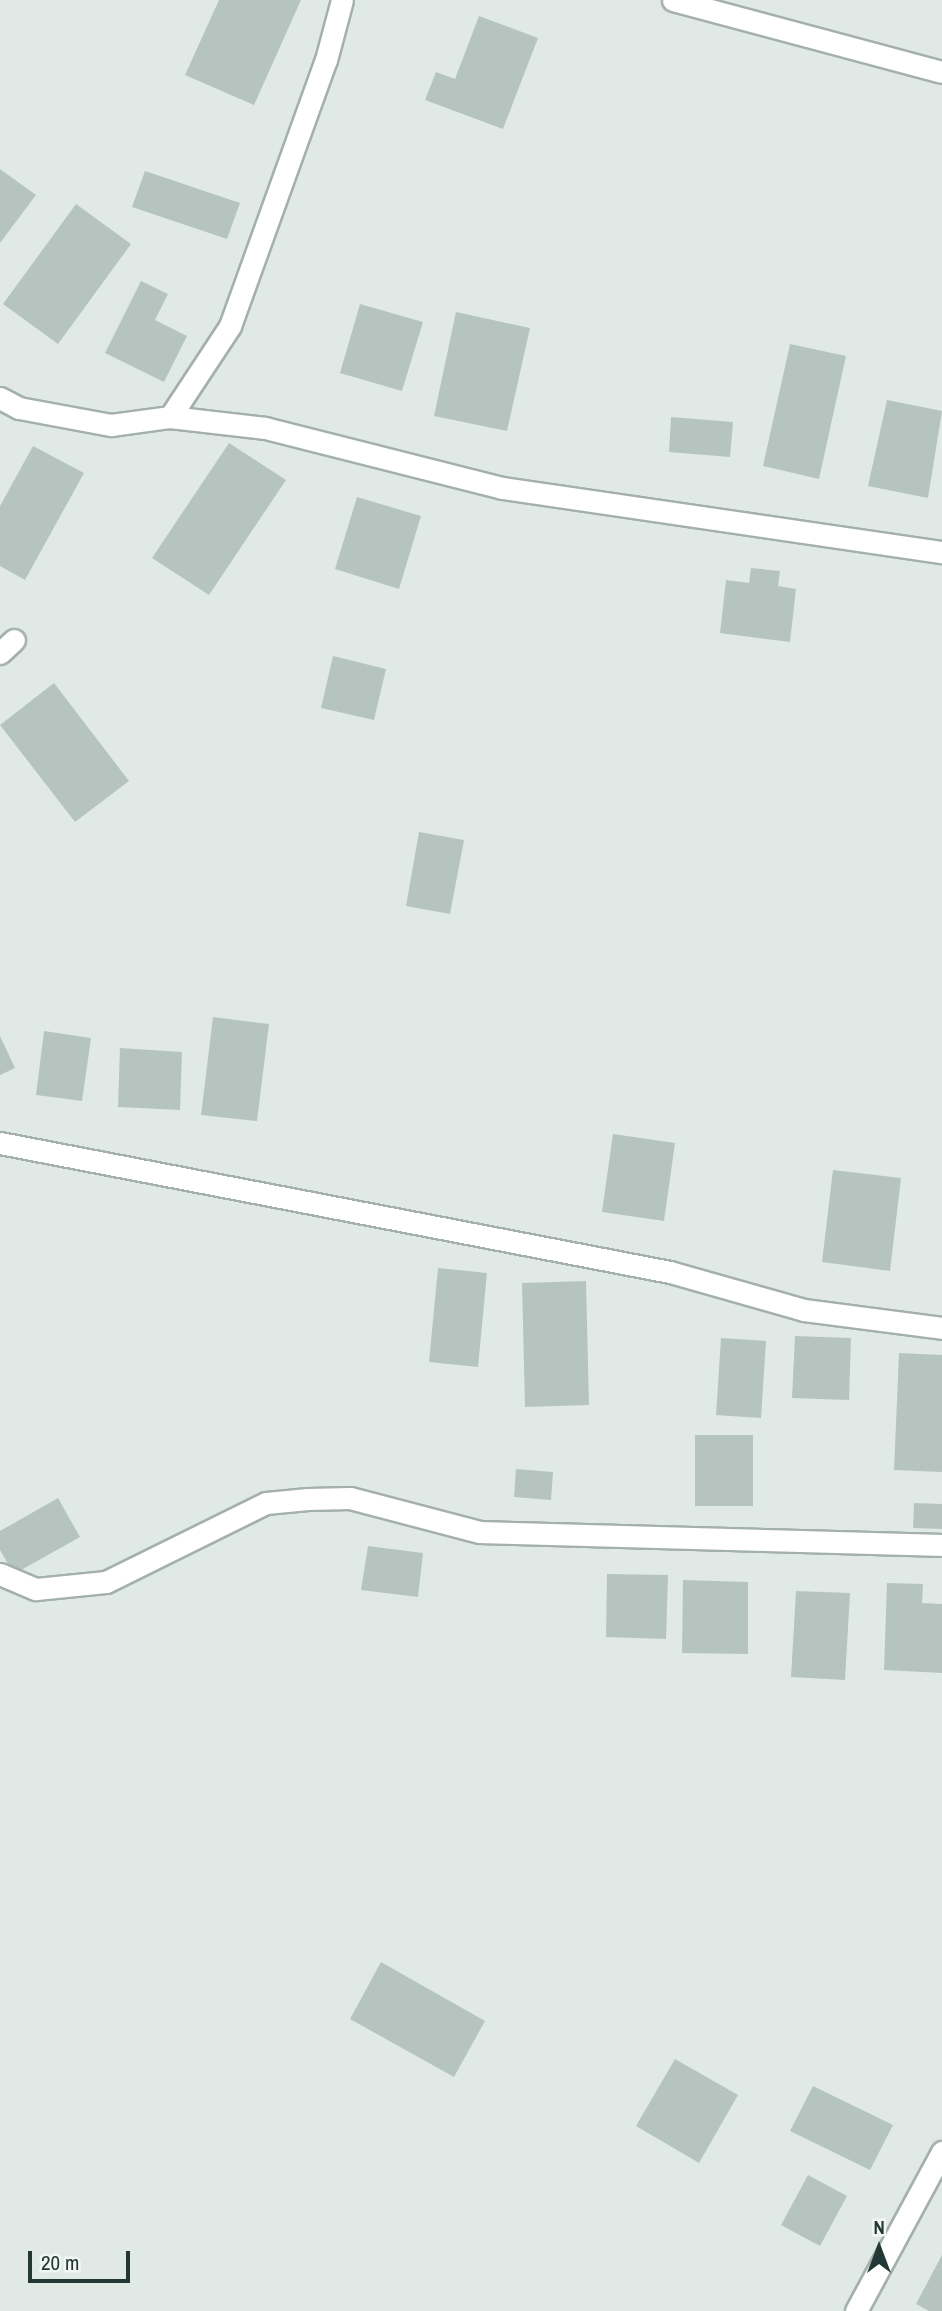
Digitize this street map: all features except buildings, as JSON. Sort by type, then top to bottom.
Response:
[{"type":"street","points":[[170,417],[230,326],[326,60],[342,0]]},
{"type":"street","points":[[673,0],[942,72]]},
{"type":"street","points":[[0,398],[19,408],[111,425],[170,417],[265,428],[502,488],[942,552]]},
{"type":"street","points":[[0,1143],[670,1272],[804,1310],[942,1328]]},
{"type":"street","points":[[0,1574],[36,1589],[106,1582],[266,1503],[308,1499],[350,1498],[480,1532],[942,1545]]},
{"type":"street","points":[[856,2311],[942,2152]]}]
